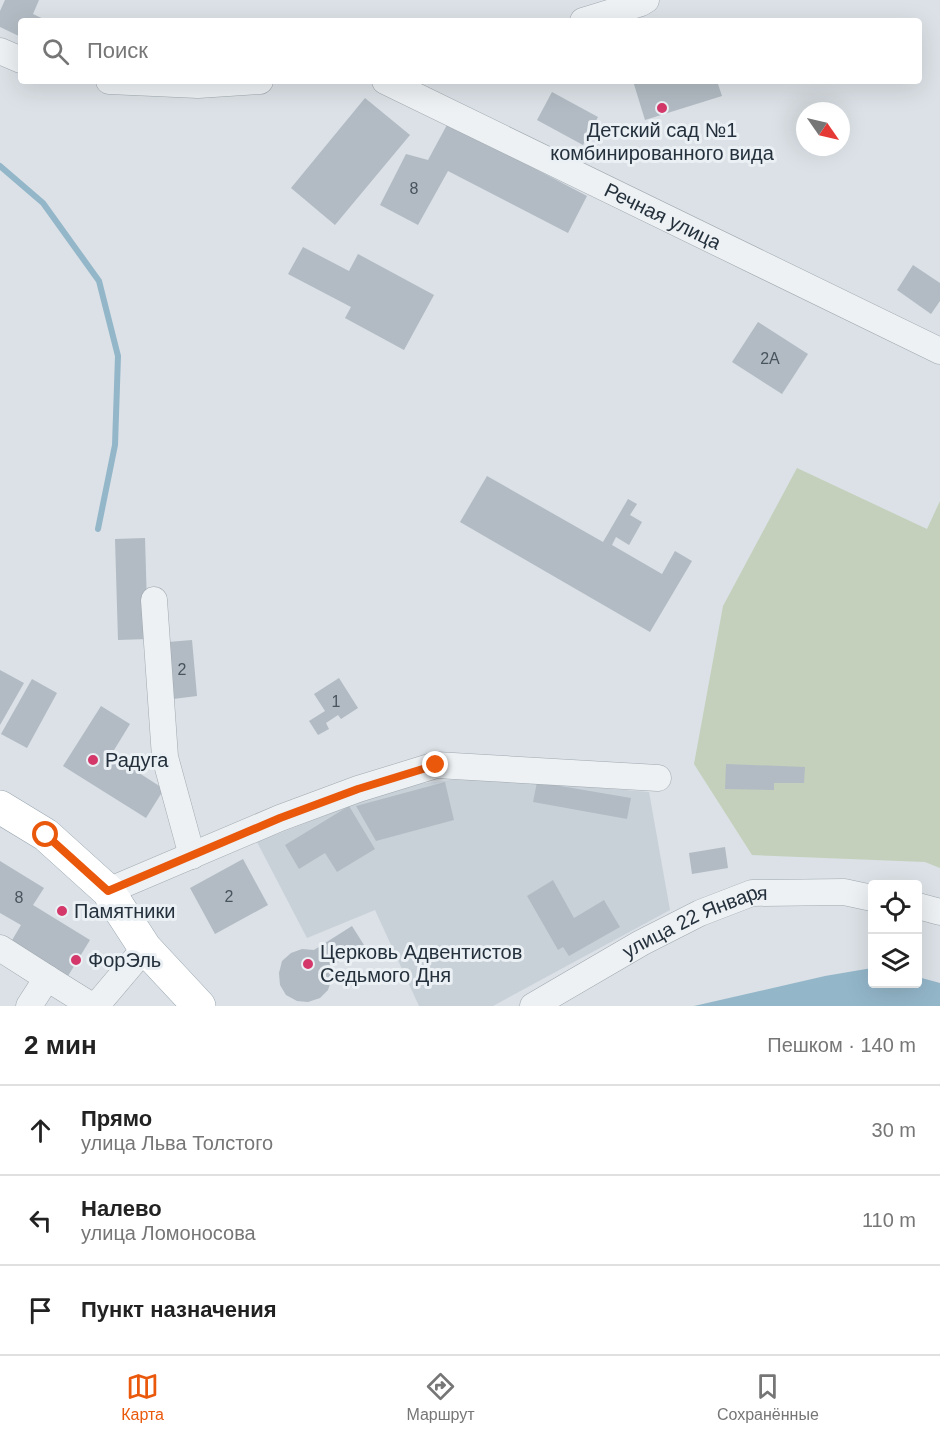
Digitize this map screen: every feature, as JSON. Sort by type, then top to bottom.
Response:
[{"type":"main road","points":[[0,807],[46,835],[108,891],[145,948],[199,1006]]},
{"type":"street","points":[[594,18],[646,0]]},
{"type":"street","points":[[0,51],[18,59]]},
{"type":"street","points":[[176,84],[214,84]]},
{"type":"street","name":"Речная улица","points":[[391,84],[940,351]]},
{"type":"street","points":[[154,600],[165,757],[192,856]]},
{"type":"street","points":[[108,891],[280,818],[358,789],[436,765],[658,778]]},
{"type":"street","name":"улица 22 Января","points":[[533,1006],[641,943],[700,913],[752,893],[844,892],[868,897]]},
{"type":"street","points":[[922,907],[940,912]]},
{"type":"street","points":[[0,948],[92,1006]]},
{"type":"street","points":[[96,1006],[145,948]]},
{"type":"street","points":[[29,1006],[46,978]]},
{"type":"shaded area","points":[[459,779],[649,792],[670,910],[493,1006],[419,1006],[375,910],[307,938],[257,842],[401,786]]},
{"type":"green space","points":[[797,468],[927,529],[940,501],[940,868],[925,862],[752,855],[694,764],[723,606]]},
{"type":"water","points":[[868,969],[868,988],[922,988],[922,978],[940,983],[940,1006],[694,1006],[825,976]]},
{"type":"building","points":[[5,0],[39,0],[33,14],[42,18],[18,18],[18,36],[0,27],[0,11]]},
{"type":"building","name":"Детский сад №1 комбинированного вида","points":[[634,84],[718,84],[722,96],[645,120]]},
{"type":"building","points":[[552,92],[598,117],[583,145],[537,120]]},
{"type":"building","points":[[365,98],[410,135],[335,225],[291,188]]},
{"type":"building","points":[[448,123],[587,196],[568,233],[448,171],[418,225],[380,205],[406,154],[428,160]]},
{"type":"building","points":[[303,247],[349,271],[358,254],[434,295],[404,350],[345,318],[351,307],[288,274]]},
{"type":"building","points":[[913,265],[940,283],[940,301],[931,314],[897,290]]},
{"type":"building","points":[[758,322],[808,354],[782,394],[732,362]]},
{"type":"building","points":[[487,476],[603,542],[628,499],[637,504],[630,515],[642,522],[629,545],[616,537],[612,545],[662,574],[675,551],[692,561],[650,632],[460,522]]},
{"type":"building","points":[[145,538],[148,639],[118,640],[115,539]]},
{"type":"building","points":[[192,640],[197,696],[173,699],[168,642]]},
{"type":"building","points":[[0,670],[24,683],[0,725]]},
{"type":"building","points":[[339,678],[358,708],[341,719],[338,715],[326,723],[329,729],[318,735],[309,721],[325,711],[314,694]]},
{"type":"building","points":[[32,679],[57,693],[27,748],[1,734]]},
{"type":"building","name":"Радуга","points":[[101,706],[130,724],[111,755],[164,789],[146,818],[63,766]]},
{"type":"building","points":[[726,764],[805,767],[804,783],[774,783],[774,790],[725,789]]},
{"type":"building","points":[[445,782],[454,820],[376,841],[356,806]]},
{"type":"building","points":[[537,782],[631,798],[627,819],[533,802]]},
{"type":"building","points":[[349,806],[375,849],[337,872],[325,853],[299,869],[285,845]]},
{"type":"building","points":[[725,847],[728,868],[692,874],[689,853]]},
{"type":"building","points":[[243,859],[268,905],[215,934],[190,888]]},
{"type":"building","points":[[0,861],[44,888],[33,905],[90,940],[68,976],[11,942],[21,925],[0,913]]},
{"type":"building","points":[[553,880],[574,918],[604,900],[620,927],[569,956],[563,947],[558,950],[527,896]]},
{"type":"building","name":"Церковь Адвентистов Седьмого Дня","points":[[352,926],[364,945],[331,967],[332,978],[328,990],[320,998],[308,1002],[297,1001],[286,995],[280,985],[279,973],[282,961],[291,953],[302,949],[314,950]]},
{"type":"waterway","points":[[0,166],[43,203],[99,281],[118,356],[115,445],[98,529]]},
{"type":"place","name":"Детский сад №1 комбинированного вида","points":[[662,108]]},
{"type":"place","name":"Радуга","points":[[93,760]]},
{"type":"place","name":"Памятники","points":[[62,911]]},
{"type":"place","name":"ФорЭль","points":[[76,960]]},
{"type":"place","name":"Церковь Адвентистов Седьмого Дня","points":[[308,964]]},
{"type":"route","points":[[46,835],[108,891],[280,818],[358,789],[436,765]]}]
